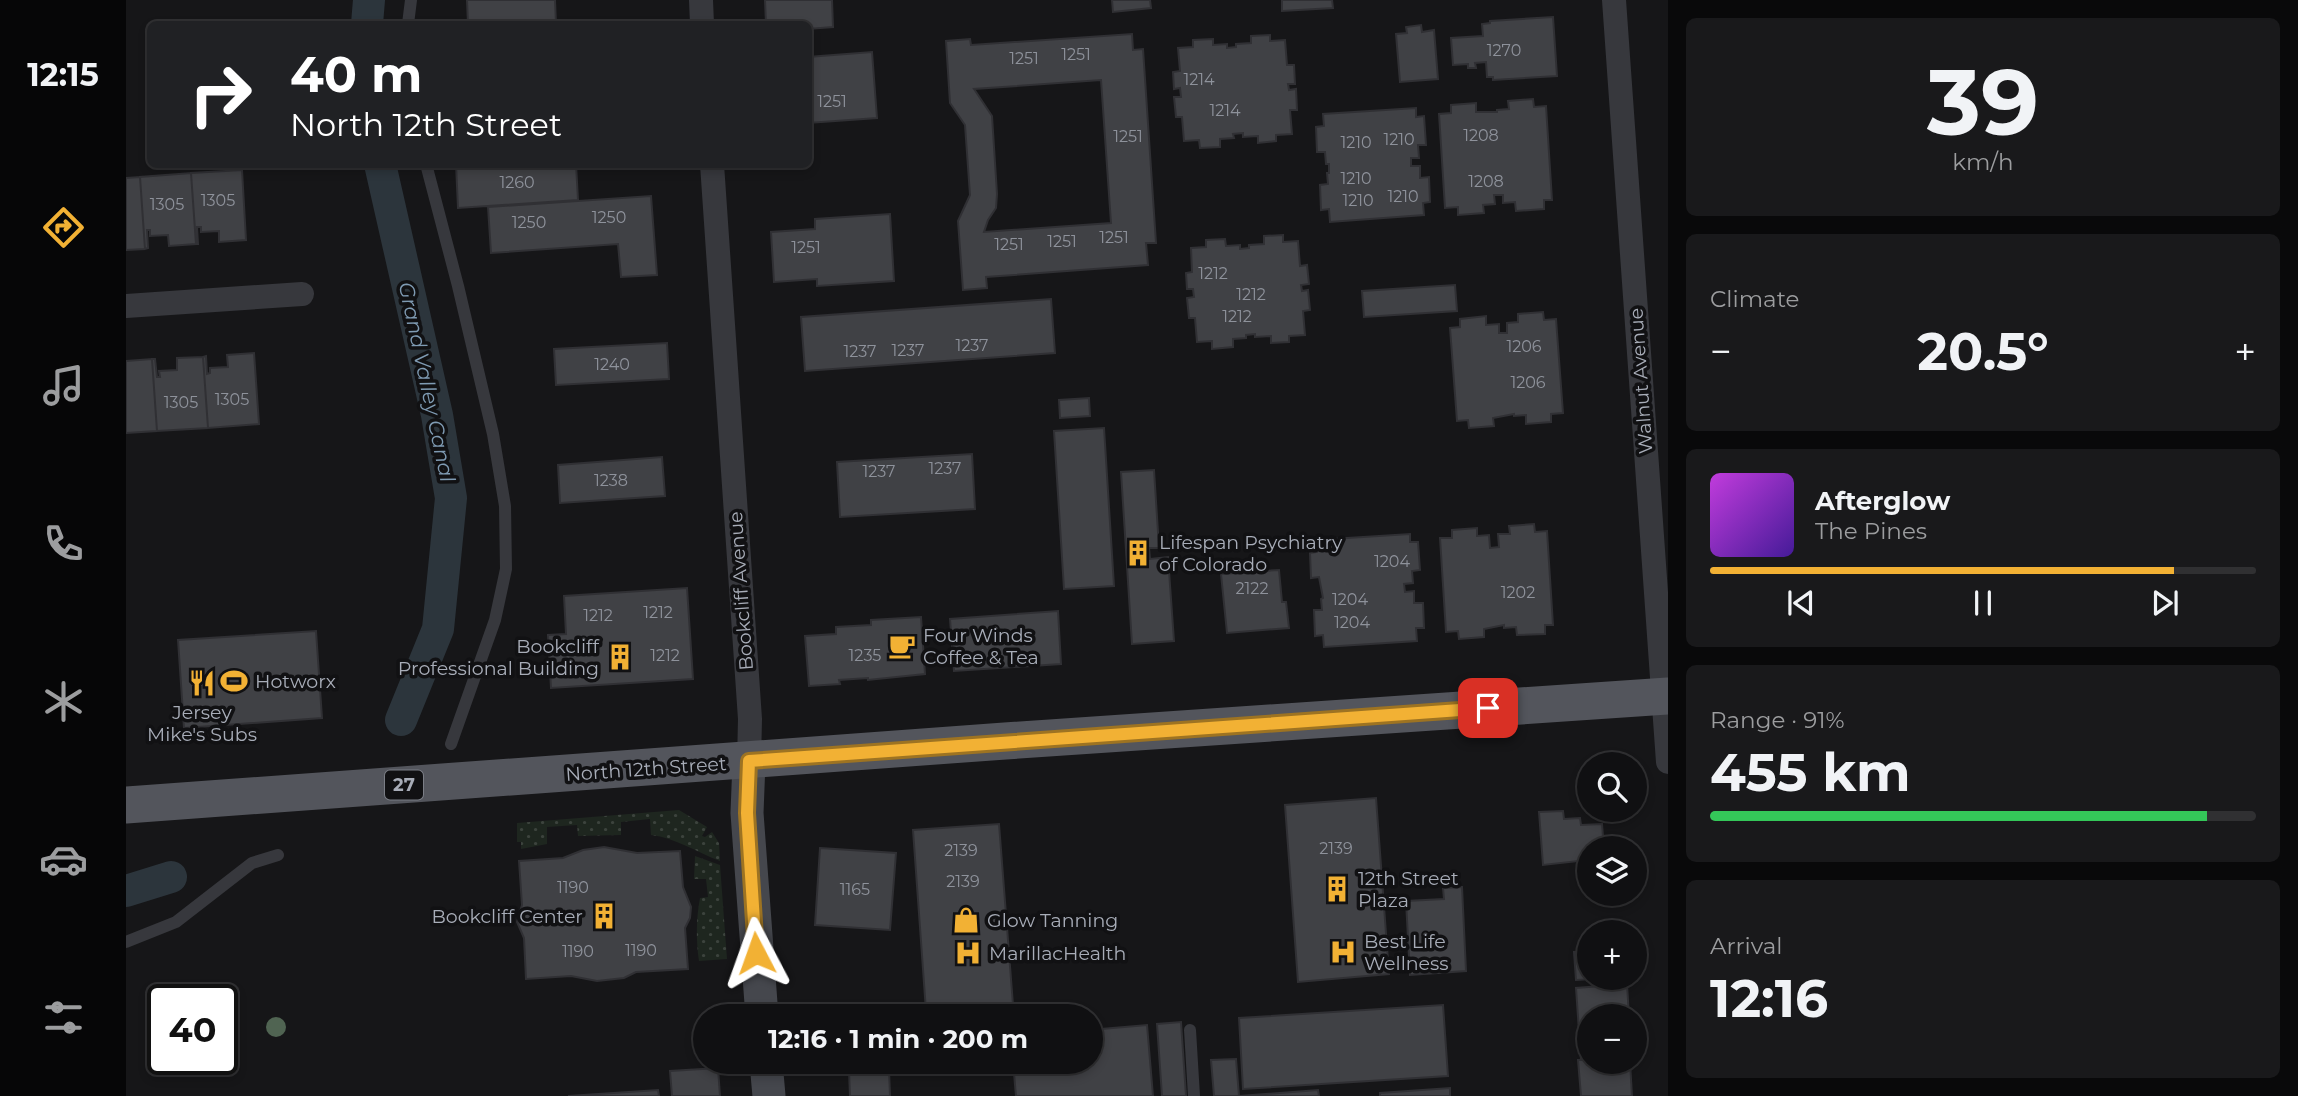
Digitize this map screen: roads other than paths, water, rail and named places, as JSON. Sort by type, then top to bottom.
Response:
[{"type":"main road","name":"North 12th Street","points":[[126,805],[1018,740],[1666,697]]},
{"type":"street","points":[[701,0],[702,21]]},
{"type":"street","name":"Walnut Avenue","points":[[1614,0],[1666,697],[1668,762]]},
{"type":"street","name":"Bookcliff Avenue","points":[[712,168],[750,719],[747,813],[761,1004]]},
{"type":"street","points":[[126,306],[302,294]]},
{"type":"street","points":[[767,1074],[769,1096]]},
{"type":"lane","points":[[408,21],[411,0]]},
{"type":"lane","points":[[427,168],[493,435],[505,506],[506,569],[495,620],[451,744]]},
{"type":"lane","points":[[126,942],[176,922],[252,863],[278,855]]},
{"type":"lane","points":[[1190,1030],[1194,1096]]},
{"type":"waterway","name":"Grand Valley Canal","points":[[367,21],[369,0]]},
{"type":"waterway","name":"Grand Valley Canal","points":[[381,168],[437,415],[451,498],[438,629],[401,720]]},
{"type":"waterway","points":[[126,891],[171,877]]},
{"type":"place","name":"Lifespan Psychiatry of Colorado","points":[[1138,553]]},
{"type":"place","name":"Four Winds Coffee & Tea","points":[[902,646]]},
{"type":"place","name":"Bookcliff Professional Building","points":[[620,657]]},
{"type":"place","name":"Hotworx","points":[[234,681]]},
{"type":"place","name":"Jersey Mike's Subs","points":[[202,683]]},
{"type":"place","name":"12th Street Plaza","points":[[1337,889]]},
{"type":"place","name":"Bookcliff Center","points":[[604,916]]},
{"type":"place","name":"Glow Tanning","points":[[966,920]]},
{"type":"place","name":"Best Life Wellness","points":[[1343,952]]},
{"type":"place","name":"MarillacHealth","points":[[968,953]]}]
